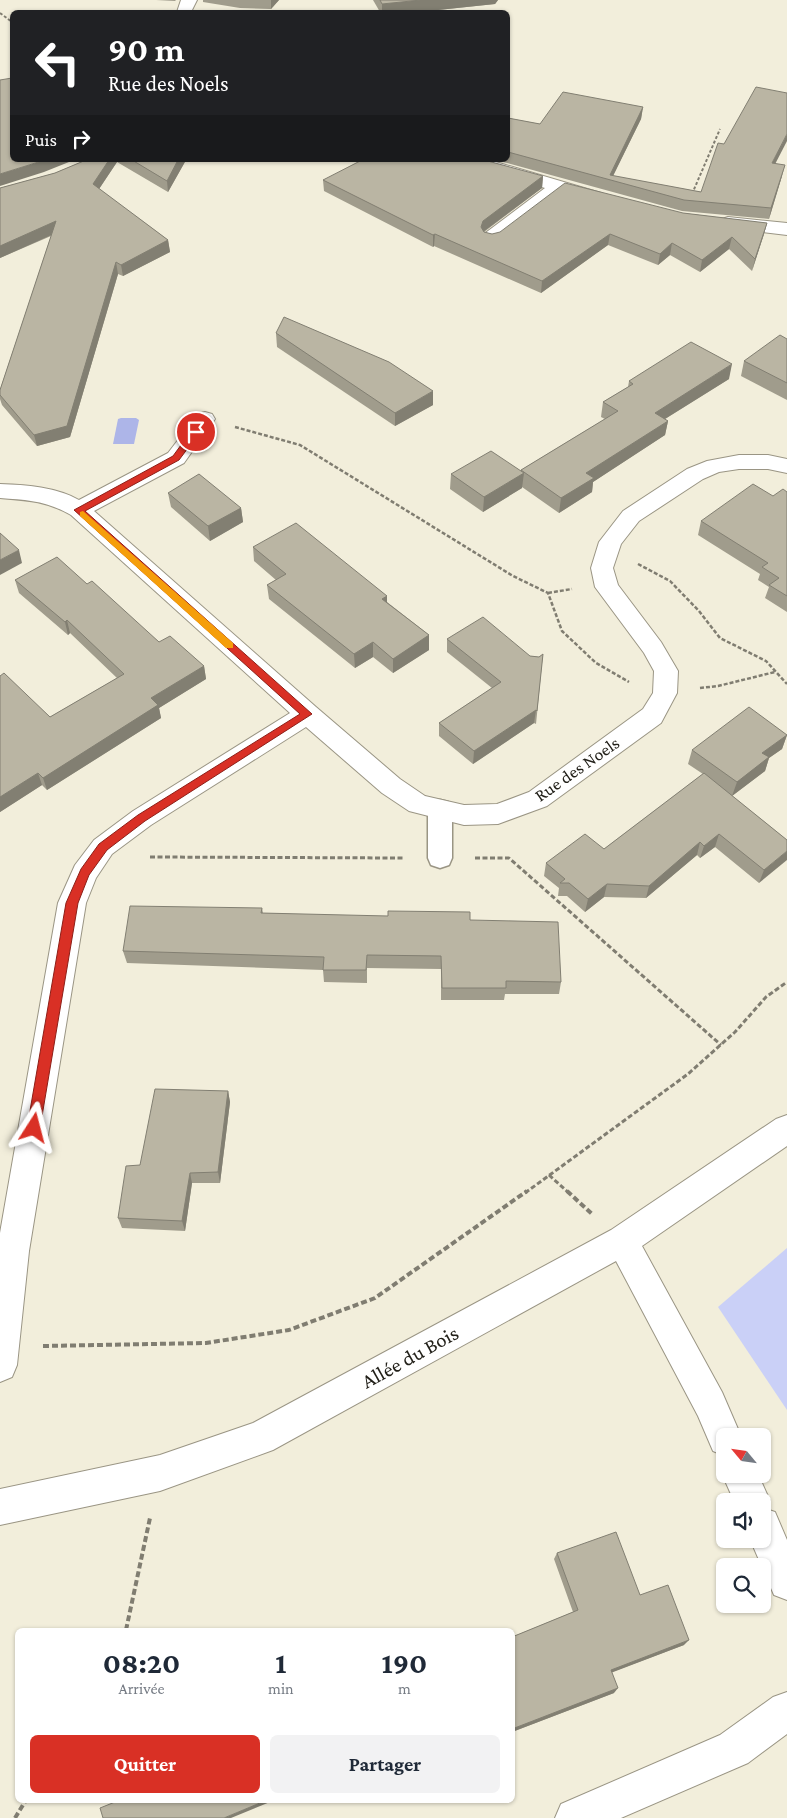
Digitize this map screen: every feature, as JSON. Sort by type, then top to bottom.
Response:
[{"type":"street","points":[[477,162],[609,201]]},
{"type":"street","points":[[491,238],[559,186]]},
{"type":"street","points":[[682,218],[787,229]]},
{"type":"street","points":[[79,510],[176,458],[205,419]]},
{"type":"street","points":[[665,693],[666,671],[653,648],[607,587],[602,568],[610,542],[631,516],[695,474],[715,466],[739,462],[768,462],[787,466]]},
{"type":"street","name":"Rue des Noels","points":[[0,490],[32,493],[62,500],[79,510],[307,714],[391,786],[418,804],[464,815],[498,814],[538,799],[652,716],[665,693]]},
{"type":"street","points":[[1,1356],[8,1242],[72,903],[85,872],[103,847],[142,818],[307,714]]},
{"type":"street","name":"Allée du Bois","points":[[0,1507],[160,1473],[261,1438],[622,1241],[787,1129]]},
{"type":"street","points":[[622,1241],[710,1404],[720,1428]]},
{"type":"street","points":[[771,1546],[787,1582]]},
{"type":"street","points":[[575,1818],[734,1749],[787,1711]]},
{"type":"lane","points":[[440,809],[440,858]]},
{"type":"path","points":[[682,218],[720,129]]},
{"type":"path","points":[[205,419],[300,445],[513,576],[548,593],[562,631],[596,663],[636,687],[665,693],[718,686],[775,672]]},
{"type":"path","points":[[606,553],[638,564],[670,581],[699,611],[720,638],[766,661],[787,684]]},
{"type":"path","points":[[95,857],[509,858],[721,1045]]},
{"type":"path","points":[[1,1356],[206,1342],[289,1330],[375,1298],[473,1231],[688,1074],[721,1045],[766,997],[787,982]]},
{"type":"path","points":[[548,1176],[622,1241]]},
{"type":"path","points":[[126,1628],[160,1473]]},
{"type":"path","points":[[15,1818],[24,1803]]},
{"type":"shaded area","points":[[136,418],[139,420],[134,444],[113,444],[118,419]]},
{"type":"shaded area","points":[[787,1248],[787,1410],[718,1307]]},
{"type":"building","points":[[380,0],[421,0],[382,4]]},
{"type":"building","points":[[10,78],[10,162],[39,162],[0,174],[0,80]]},
{"type":"building","points":[[756,87],[787,93],[787,134],[772,163],[785,165],[771,208],[684,200],[510,153],[510,118],[540,124],[563,92],[643,107],[610,175],[701,192],[718,143],[724,144]]},
{"type":"building","points":[[81,162],[108,162],[93,184],[168,240],[121,265],[116,262],[67,426],[34,435],[0,395],[0,390],[56,221],[0,246],[0,188],[55,173]]},
{"type":"building","points":[[135,162],[177,162],[167,181]]},
{"type":"building","points":[[358,162],[491,162],[543,176],[483,221],[481,227],[484,232],[492,234],[500,232],[565,183],[683,213],[767,223],[755,259],[732,237],[702,260],[672,243],[660,254],[610,234],[542,281],[435,234],[433,235],[323,180]]},
{"type":"building","points":[[284,317],[389,362],[433,391],[395,413],[276,333]]},
{"type":"building","points":[[780,335],[787,339],[787,383],[744,361]]},
{"type":"building","points":[[691,342],[732,364],[655,413],[668,421],[586,473],[594,478],[561,498],[521,470],[618,411],[603,402],[633,384],[629,381]]},
{"type":"building","points":[[491,451],[524,473],[484,497],[451,474]]},
{"type":"building","points":[[199,474],[241,508],[208,526],[168,493]]},
{"type":"building","points":[[753,484],[773,496],[783,489],[787,492],[787,596],[769,585],[779,578],[762,567],[768,563],[701,521]]},
{"type":"building","points":[[296,523],[387,596],[382,599],[429,635],[393,659],[373,642],[354,654],[267,585],[286,574],[253,547]]},
{"type":"building","points":[[0,533],[19,550],[0,560]]},
{"type":"building","points":[[57,557],[87,584],[92,581],[159,642],[170,636],[204,666],[151,698],[158,705],[43,778],[38,773],[0,797],[0,676],[4,673],[50,717],[124,674],[67,620],[65,622],[15,580]]},
{"type":"building","points":[[483,617],[530,656],[539,657],[543,654],[537,711],[474,751],[439,723],[501,682],[447,639]]},
{"type":"building","points":[[749,707],[787,735],[762,753],[769,757],[737,782],[692,750]]},
{"type":"building","points":[[704,773],[787,840],[787,851],[764,870],[719,834],[704,846],[700,842],[649,886],[607,884],[588,899],[569,883],[560,883],[565,879],[546,863],[585,834],[604,849]]},
{"type":"building","points":[[130,906],[262,908],[261,913],[388,916],[388,911],[470,912],[470,920],[558,922],[561,982],[506,981],[506,988],[442,988],[441,956],[367,955],[366,970],[323,970],[324,957],[123,951]]},
{"type":"building","points":[[155,1089],[228,1091],[218,1172],[190,1173],[182,1221],[118,1218],[126,1166],[140,1165]]},
{"type":"building","points":[[616,1532],[640,1595],[668,1585],[689,1640],[611,1670],[618,1688],[515,1728],[515,1636],[578,1610],[557,1553]]},
{"type":"building","points":[[112,1803],[260,1803],[224,1818],[103,1818],[100,1808]]},
{"type":"slow traffic","points":[[83,514],[230,645]]},
{"type":"route","points":[[34,1128],[72,903],[85,872],[103,847],[142,818],[307,714],[79,510],[176,458],[196,432]]}]
